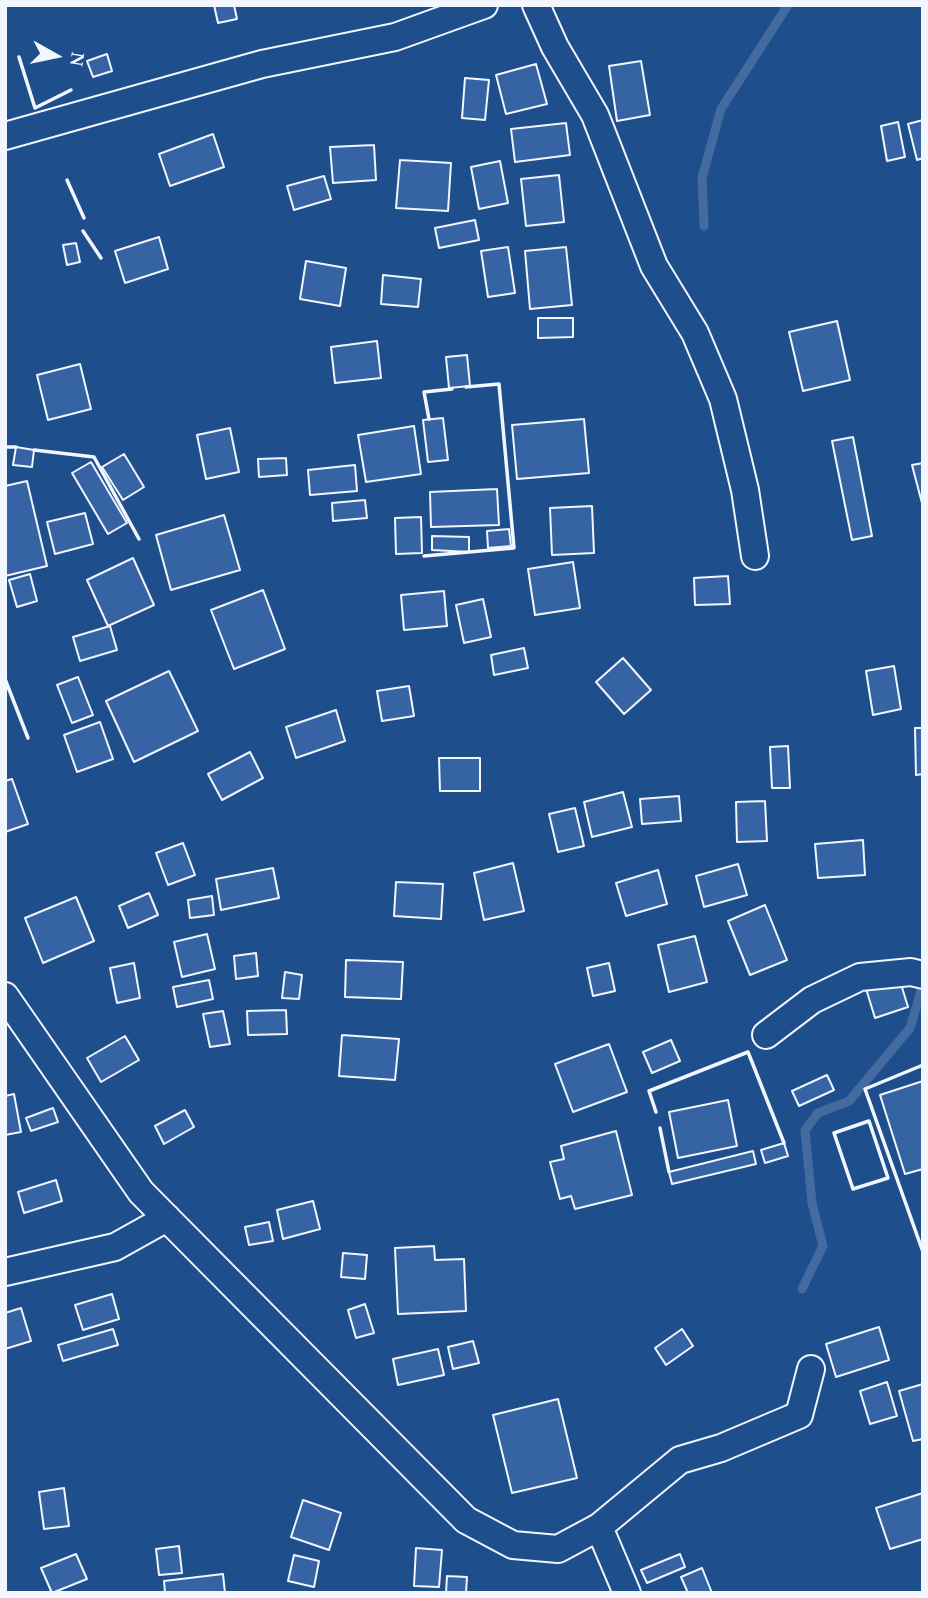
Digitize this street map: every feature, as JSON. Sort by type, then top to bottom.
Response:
[{"type":"street","points":[[5,136],[262,64],[395,37],[484,5]]},
{"type":"street","points":[[536,5],[555,47],[595,115],[654,266],[695,333],[723,399],[745,490],[755,556]]},
{"type":"street","points":[[766,1035],[812,999],[860,977],[911,972],[923,975]]},
{"type":"street","points":[[5,996],[141,1192],[467,1520],[513,1545],[558,1549],[599,1527],[680,1460],[793,1419],[803,1408],[811,1369]]},
{"type":"street","points":[[5,1272],[115,1247],[167,1218]]},
{"type":"street","points":[[599,1527],[627,1593]]},
{"type":"building","points":[[214,5],[234,5],[237,19],[218,23]]},
{"type":"building","points":[[107,54],[112,71],[93,77],[87,61]]},
{"type":"building","points":[[641,61],[650,115],[617,121],[609,66]]},
{"type":"building","points":[[536,64],[547,104],[506,114],[496,75]]},
{"type":"building","points":[[465,78],[489,80],[485,120],[462,118]]},
{"type":"building","points":[[923,120],[923,158],[917,160],[908,124]]},
{"type":"building","points":[[898,122],[905,157],[887,161],[881,126]]},
{"type":"building","points":[[566,123],[570,155],[515,162],[511,129]]},
{"type":"building","points":[[213,134],[224,167],[170,186],[159,154]]},
{"type":"building","points":[[374,145],[376,180],[333,183],[330,147]]},
{"type":"building","points":[[400,160],[451,163],[448,211],[396,208]]},
{"type":"building","points":[[500,161],[508,203],[479,209],[471,167]]},
{"type":"building","points":[[559,175],[564,222],[526,226],[521,179]]},
{"type":"building","points":[[324,176],[331,199],[294,210],[287,186]]},
{"type":"building","points":[[475,220],[479,240],[439,248],[435,228]]},
{"type":"building","points":[[159,237],[168,269],[125,283],[115,251]]},
{"type":"building","points":[[76,243],[80,262],[67,265],[63,245]]},
{"type":"building","points":[[508,247],[515,293],[488,297],[481,251]]},
{"type":"building","points":[[566,247],[572,305],[530,309],[525,251]]},
{"type":"building","points":[[306,261],[346,268],[340,306],[300,299]]},
{"type":"building","points":[[383,275],[421,279],[418,307],[381,304]]},
{"type":"building","points":[[538,318],[573,318],[573,337],[538,338]]},
{"type":"building","points":[[837,321],[850,380],[803,391],[789,332]]},
{"type":"building","points":[[377,341],[381,378],[335,383],[331,347]]},
{"type":"building","points":[[467,355],[470,386],[449,388],[446,357]]},
{"type":"building","points":[[80,364],[91,409],[48,420],[37,375]]},
{"type":"building","points":[[443,418],[448,460],[428,462],[423,420]]},
{"type":"building","points":[[584,419],[589,473],[517,479],[512,425]]},
{"type":"building","points":[[414,426],[421,474],[366,482],[358,435]]},
{"type":"building","points":[[230,428],[239,472],[206,479],[197,435]]},
{"type":"building","points":[[853,437],[872,536],[852,540],[832,441]]},
{"type":"building","points":[[16,447],[34,450],[32,467],[13,465]]},
{"type":"building","points":[[124,454],[144,487],[123,500],[102,467]]},
{"type":"building","points":[[286,458],[287,475],[259,477],[258,459]]},
{"type":"building","points":[[91,462],[127,523],[108,534],[72,473]]},
{"type":"building","points":[[923,463],[923,507],[912,465]]},
{"type":"building","points":[[355,465],[357,491],[310,495],[308,470]]},
{"type":"building","points":[[27,481],[47,566],[5,576],[5,486]]},
{"type":"building","points":[[497,489],[499,525],[431,527],[430,492]]},
{"type":"building","points":[[365,500],[367,518],[333,521],[332,503]]},
{"type":"building","points":[[592,506],[594,553],[552,555],[550,508]]},
{"type":"building","points":[[85,513],[93,544],[55,554],[47,522]]},
{"type":"building","points":[[224,515],[240,570],[171,590],[156,535]]},
{"type":"building","points":[[421,517],[422,553],[396,554],[395,518]]},
{"type":"building","points":[[509,529],[511,546],[488,548],[487,531]]},
{"type":"building","points":[[432,536],[469,537],[469,552],[432,550]]},
{"type":"building","points":[[133,558],[154,605],[108,626],[87,580]]},
{"type":"building","points":[[573,562],[580,608],[535,615],[528,569]]},
{"type":"building","points":[[30,574],[37,601],[17,607],[9,580]]},
{"type":"building","points":[[728,576],[730,604],[695,605],[694,578]]},
{"type":"building","points":[[263,590],[285,649],[234,669],[211,610]]},
{"type":"building","points":[[444,591],[447,626],[404,630],[401,595]]},
{"type":"building","points":[[483,599],[491,637],[464,643],[456,605]]},
{"type":"building","points":[[110,626],[117,650],[80,661],[73,637]]},
{"type":"building","points":[[524,648],[528,668],[494,675],[491,655]]},
{"type":"building","points":[[623,658],[651,690],[624,714],[596,682]]},
{"type":"building","points":[[894,666],[901,709],[873,715],[866,671]]},
{"type":"building","points":[[169,671],[198,731],[134,762],[106,701]]},
{"type":"building","points":[[78,677],[93,715],[72,723],[57,685]]},
{"type":"building","points":[[409,686],[414,716],[382,721],[377,691]]},
{"type":"building","points":[[336,710],[345,741],[296,758],[286,727]]},
{"type":"building","points":[[100,722],[113,759],[77,772],[64,735]]},
{"type":"building","points":[[915,728],[923,728],[923,774],[916,775]]},
{"type":"building","points":[[788,746],[790,788],[772,788],[770,747]]},
{"type":"building","points":[[250,752],[263,778],[222,800],[208,774]]},
{"type":"building","points":[[439,758],[480,758],[480,791],[440,791]]},
{"type":"building","points":[[12,779],[28,824],[5,832],[5,781]]},
{"type":"building","points":[[623,792],[632,827],[592,837],[584,802]]},
{"type":"building","points":[[679,796],[681,821],[642,824],[640,799]]},
{"type":"building","points":[[765,801],[767,841],[737,842],[736,802]]},
{"type":"building","points":[[575,808],[584,846],[558,852],[549,814]]},
{"type":"building","points":[[863,840],[865,875],[818,878],[815,844]]},
{"type":"building","points":[[183,843],[195,875],[168,885],[156,853]]},
{"type":"building","points":[[513,863],[524,911],[484,920],[474,873]]},
{"type":"building","points":[[738,864],[747,895],[704,907],[696,876]]},
{"type":"building","points":[[273,868],[279,898],[221,910],[216,879]]},
{"type":"building","points":[[658,870],[667,904],[626,916],[616,883]]},
{"type":"building","points":[[396,882],[443,884],[441,919],[394,916]]},
{"type":"building","points":[[149,893],[158,915],[128,928],[119,906]]},
{"type":"building","points":[[212,896],[214,915],[190,918],[188,900]]},
{"type":"building","points":[[76,897],[94,941],[43,963],[25,918]]},
{"type":"building","points":[[765,905],[787,960],[750,975],[728,921]]},
{"type":"building","points":[[207,934],[215,969],[182,977],[174,942]]},
{"type":"building","points":[[695,936],[707,982],[669,992],[658,945]]},
{"type":"building","points":[[256,953],[258,976],[236,979],[234,956]]},
{"type":"building","points":[[346,960],[403,962],[401,999],[345,997]]},
{"type":"building","points":[[134,963],[140,998],[117,1003],[110,968]]},
{"type":"building","points":[[609,963],[615,991],[593,996],[587,968]]},
{"type":"building","points":[[897,971],[908,1007],[875,1018],[864,982]]},
{"type":"building","points":[[285,972],[302,975],[299,999],[282,998]]},
{"type":"building","points":[[209,980],[213,999],[177,1007],[173,987]]},
{"type":"building","points":[[286,1010],[287,1034],[248,1035],[247,1011]]},
{"type":"building","points":[[223,1011],[230,1044],[210,1047],[203,1014]]},
{"type":"building","points":[[342,1035],[399,1039],[395,1080],[339,1076]]},
{"type":"building","points":[[125,1036],[139,1060],[101,1082],[87,1058]]},
{"type":"building","points":[[671,1040],[680,1061],[652,1073],[643,1052]]},
{"type":"building","points":[[609,1044],[627,1092],[573,1112],[555,1064]]},
{"type":"building","points":[[827,1075],[834,1090],[799,1106],[792,1091]]},
{"type":"building","points":[[923,1081],[923,1169],[905,1174],[880,1095]]},
{"type":"building","points":[[14,1094],[21,1132],[5,1135],[5,1096]]},
{"type":"building","points":[[728,1100],[737,1146],[678,1158],[669,1112]]},
{"type":"building","points":[[53,1108],[58,1122],[31,1131],[26,1118]]},
{"type":"building","points":[[185,1110],[194,1127],[164,1144],[155,1126]]},
{"type":"building","points":[[616,1131],[632,1195],[575,1209],[571,1196],[560,1199],[550,1162],[564,1159],[561,1146]]},
{"type":"building","points":[[784,1143],[788,1156],[765,1163],[761,1150]]},
{"type":"building","points":[[753,1151],[756,1164],[672,1184],[669,1172]]},
{"type":"building","points":[[56,1180],[62,1201],[24,1213],[18,1192]]},
{"type":"building","points":[[313,1201],[320,1229],[283,1239],[277,1210]]},
{"type":"building","points":[[269,1222],[273,1241],[249,1245],[245,1227]]},
{"type":"building","points":[[434,1246],[435,1260],[464,1259],[466,1311],[398,1314],[395,1248]]},
{"type":"building","points":[[343,1253],[367,1255],[365,1279],[341,1277]]},
{"type":"building","points":[[112,1294],[119,1319],[83,1330],[75,1305]]},
{"type":"building","points":[[365,1304],[374,1333],[356,1338],[348,1310]]},
{"type":"building","points":[[21,1308],[31,1341],[5,1349],[5,1313]]},
{"type":"building","points":[[879,1327],[889,1360],[836,1377],[826,1344]]},
{"type":"building","points":[[113,1329],[118,1345],[63,1361],[58,1345]]},
{"type":"building","points":[[682,1329],[693,1346],[666,1365],[655,1348]]},
{"type":"building","points":[[473,1341],[479,1363],[453,1369],[448,1347]]},
{"type":"building","points":[[438,1349],[444,1375],[398,1385],[393,1359]]},
{"type":"building","points":[[887,1382],[897,1416],[870,1424],[860,1391]]},
{"type":"building","points":[[923,1384],[923,1439],[913,1441],[899,1391]]},
{"type":"building","points":[[558,1399],[577,1478],[512,1493],[493,1415]]},
{"type":"building","points":[[64,1488],[69,1526],[44,1529],[39,1492]]},
{"type":"building","points":[[923,1493],[923,1539],[890,1549],[876,1508]]},
{"type":"building","points":[[303,1500],[341,1513],[329,1550],[291,1537]]},
{"type":"building","points":[[179,1546],[182,1573],[159,1575],[156,1549]]},
{"type":"building","points":[[416,1548],[442,1550],[439,1587],[414,1586]]},
{"type":"building","points":[[76,1554],[87,1579],[52,1593],[41,1568]]},
{"type":"building","points":[[680,1554],[685,1567],[647,1583],[641,1570]]},
{"type":"building","points":[[294,1555],[319,1561],[314,1587],[288,1581]]},
{"type":"building","points":[[702,1568],[712,1593],[688,1593],[681,1577]]},
{"type":"building","points":[[223,1574],[225,1593],[165,1593],[164,1581]]},
{"type":"building","points":[[447,1576],[467,1577],[466,1593],[446,1593]]},
{"type":"waterway","points":[[704,226],[702,178],[721,109],[788,5]]},
{"type":"waterway","points":[[802,1289],[823,1246],[812,1203],[805,1130],[818,1113],[849,1101],[910,1028],[923,984]]},
{"type":"wall","points":[[19,57],[35,108],[71,90]]},
{"type":"wall","points":[[67,180],[84,218]]},
{"type":"wall","points":[[83,231],[101,258]]},
{"type":"wall","points":[[424,556],[514,548],[499,384],[466,387]]},
{"type":"wall","points":[[429,419],[424,392],[452,389]]},
{"type":"wall","points":[[5,447],[16,447]]},
{"type":"wall","points":[[34,450],[94,457],[139,539]]},
{"type":"wall","points":[[5,679],[28,738]]},
{"type":"wall","points":[[656,1112],[649,1091],[748,1052],[784,1143]]},
{"type":"wall","points":[[923,1065],[865,1089],[923,1252]]},
{"type":"wall","points":[[869,1121],[888,1178],[853,1189],[834,1133],[869,1121]]},
{"type":"wall","points":[[660,1128],[669,1172]]}]
